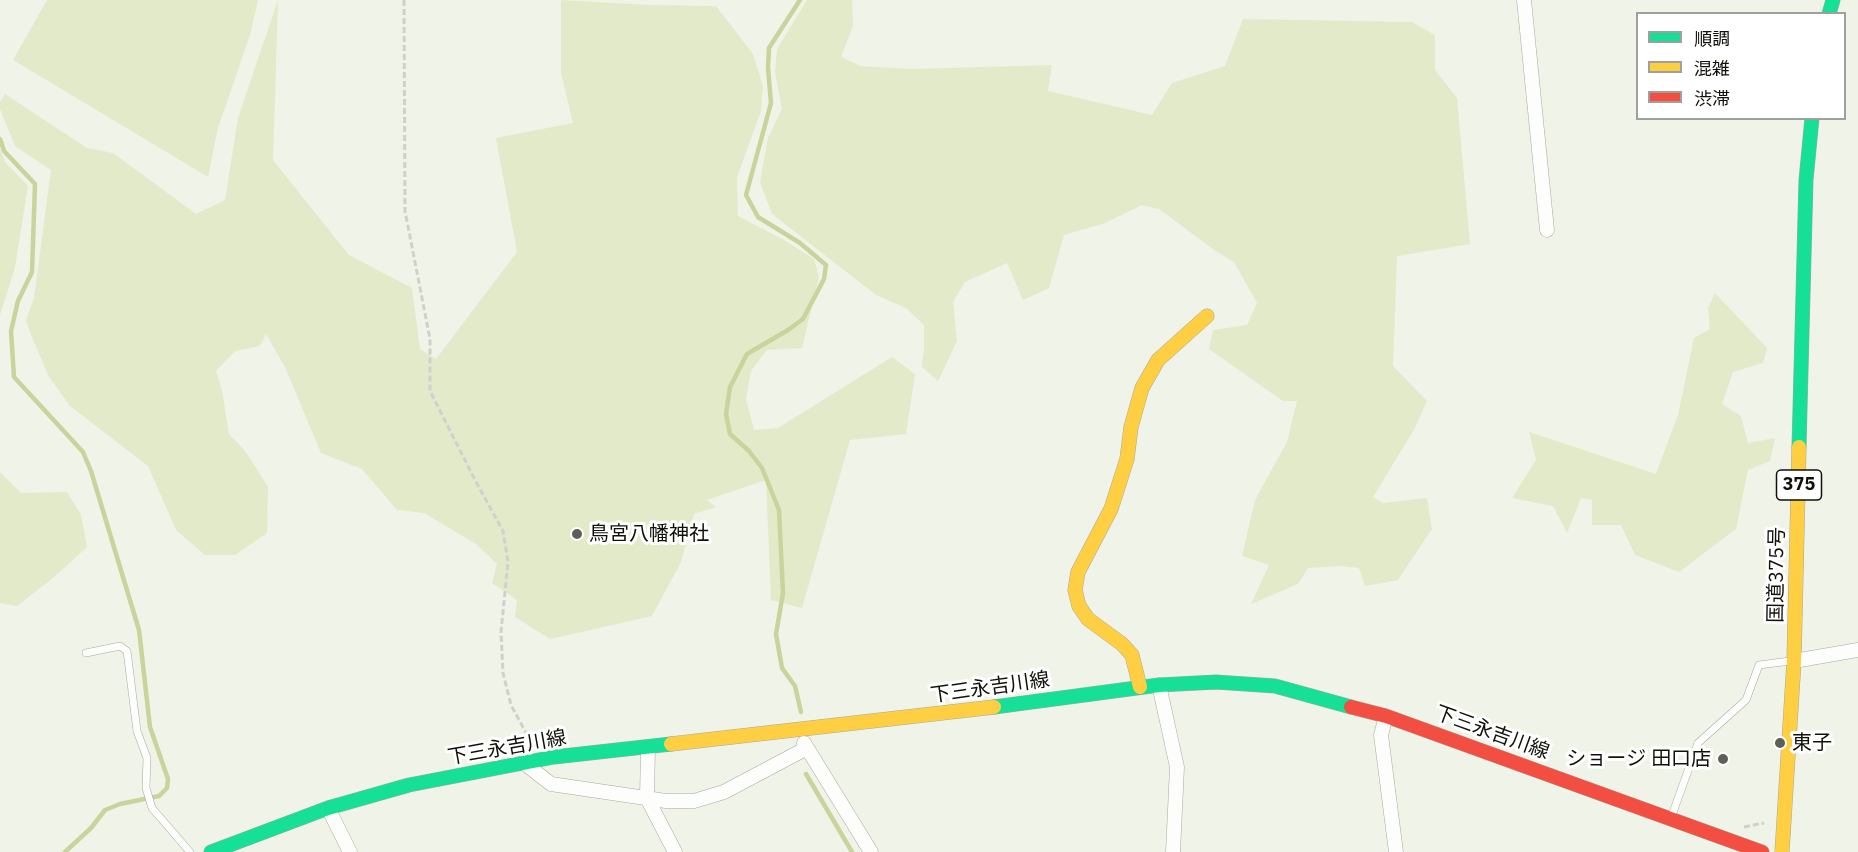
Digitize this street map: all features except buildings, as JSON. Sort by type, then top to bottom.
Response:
[{"type":"main road","name":"国道375号","points":[[1782,852],[1794,661],[1806,180],[1812,120]]},
{"type":"main road","points":[[1140,687],[1132,655],[1088,620],[1079,606],[1075,590],[1078,572],[1111,509],[1127,459],[1131,426],[1142,388],[1158,360],[1207,316]]},
{"type":"main road","name":"下三永吉川線","points":[[211,852],[328,808],[409,785],[540,760],[916,717],[1140,687],[1216,682],[1275,686],[1386,716],[1762,852]]},
{"type":"street","points":[[1524,0],[1547,230]]},
{"type":"street","points":[[1794,661],[1858,651]]},
{"type":"street","points":[[1159,685],[1177,767],[1173,852]]},
{"type":"street","points":[[1386,716],[1381,735],[1396,852]]},
{"type":"street","points":[[798,730],[871,852]]},
{"type":"street","points":[[648,747],[647,798],[675,852]]},
{"type":"street","points":[[524,764],[551,784],[647,798],[694,801],[724,792],[807,748]]},
{"type":"street","points":[[328,808],[350,852]]},
{"type":"lane","points":[[86,653],[120,646],[127,651],[137,731],[147,758],[146,788],[152,808],[190,852]]},
{"type":"lane","points":[[1671,818],[1698,742],[1746,700],[1759,664],[1794,661]]},
{"type":"path","points":[[404,0],[405,211],[430,339],[430,391],[503,531],[508,562],[501,632],[502,673],[511,705],[540,760]]},
{"type":"path","points":[[1743,828],[1764,823],[1768,815]]},
{"type":"green space","points":[[47,0],[258,0],[250,35],[218,128],[208,177],[13,60]]},
{"type":"green space","points":[[278,0],[273,160],[349,255],[412,288],[420,349],[436,359],[517,252],[496,138],[573,123],[561,73],[561,0],[716,6],[753,54],[763,86],[761,111],[737,177],[738,216],[814,259],[819,277],[802,348],[767,350],[751,371],[746,398],[754,430],[778,428],[892,357],[915,374],[906,434],[850,440],[802,608],[771,600],[766,480],[707,500],[716,507],[694,514],[681,562],[652,616],[550,639],[515,617],[517,600],[492,583],[497,564],[476,544],[424,513],[397,510],[362,469],[321,453],[285,367],[266,334],[260,346],[235,351],[216,371],[222,391],[229,434],[246,452],[268,487],[267,533],[235,555],[205,555],[176,530],[148,466],[70,406],[49,377],[31,335],[26,320],[34,298],[51,170],[15,146],[0,109],[0,102],[5,94],[87,148],[113,153],[196,214],[225,200],[238,118]]},
{"type":"green space","points":[[807,0],[852,0],[853,26],[841,57],[861,66],[911,69],[1052,65],[1048,91],[1152,115],[1172,83],[1225,66],[1243,19],[1412,22],[1435,35],[1435,70],[1457,98],[1470,244],[1397,256],[1393,366],[1427,401],[1415,428],[1373,497],[1383,503],[1427,498],[1432,529],[1398,580],[1365,586],[1359,568],[1339,566],[1308,568],[1298,584],[1251,604],[1269,565],[1242,556],[1255,500],[1287,442],[1297,401],[1283,401],[1209,349],[1213,330],[1247,325],[1257,303],[1234,262],[1159,209],[1142,205],[1105,223],[1064,235],[1049,288],[1023,300],[1007,263],[965,282],[953,302],[957,341],[938,381],[922,367],[924,325],[906,308],[876,295],[772,214],[760,182],[768,138],[782,109],[775,72],[777,49]]},
{"type":"green space","points":[[0,149],[5,162],[28,186],[15,267],[0,315]]},
{"type":"green space","points":[[1715,293],[1767,348],[1763,363],[1733,372],[1722,404],[1741,416],[1748,443],[1775,438],[1770,461],[1748,470],[1736,529],[1679,572],[1635,555],[1621,525],[1592,525],[1592,500],[1581,498],[1567,533],[1553,506],[1512,498],[1536,460],[1529,432],[1656,474],[1678,415],[1694,338],[1710,329],[1708,308]]},
{"type":"green space","points":[[0,472],[21,493],[67,492],[81,515],[87,547],[17,606],[0,603]]},
{"type":"waterway","points":[[800,0],[769,48],[771,103],[746,195],[758,217],[800,243],[826,265],[824,279],[803,319],[747,354],[730,387],[726,414],[730,434],[749,451],[762,468],[779,510],[783,593],[776,634],[782,668],[795,686],[801,712]]},
{"type":"waterway","points":[[0,139],[4,151],[35,184],[32,272],[18,301],[11,331],[14,377],[83,452],[91,471],[139,630],[150,727],[168,779],[167,788],[159,796],[120,804],[105,810],[91,828],[65,852]]},
{"type":"waterway","points":[[806,774],[852,852]]},
{"type":"traffic: fast","points":[[1830,12],[1833,0]]},
{"type":"traffic: fast","points":[[1799,447],[1806,180],[1812,120]]},
{"type":"traffic: fast","points":[[994,707],[1159,685],[1216,682],[1275,686],[1351,707]]},
{"type":"traffic: fast","points":[[211,852],[328,808],[409,785],[554,757],[671,744]]},
{"type":"traffic: slow","points":[[1140,687],[1132,655],[1122,644],[1088,619],[1079,606],[1075,590],[1078,572],[1111,509],[1127,459],[1131,427],[1142,388],[1158,360],[1207,316]]},
{"type":"traffic: slow","points":[[1782,852],[1794,661],[1799,447]]},
{"type":"traffic: slow","points":[[671,744],[994,707]]},
{"type":"traffic: jam","points":[[1351,707],[1386,716],[1762,852]]},
{"type":"place","name":"鳥宮八幡神社","points":[[577,534]]},
{"type":"place","name":"東子","points":[[1780,743]]},
{"type":"place","name":"ショージ 田口店","points":[[1723,759]]}]
